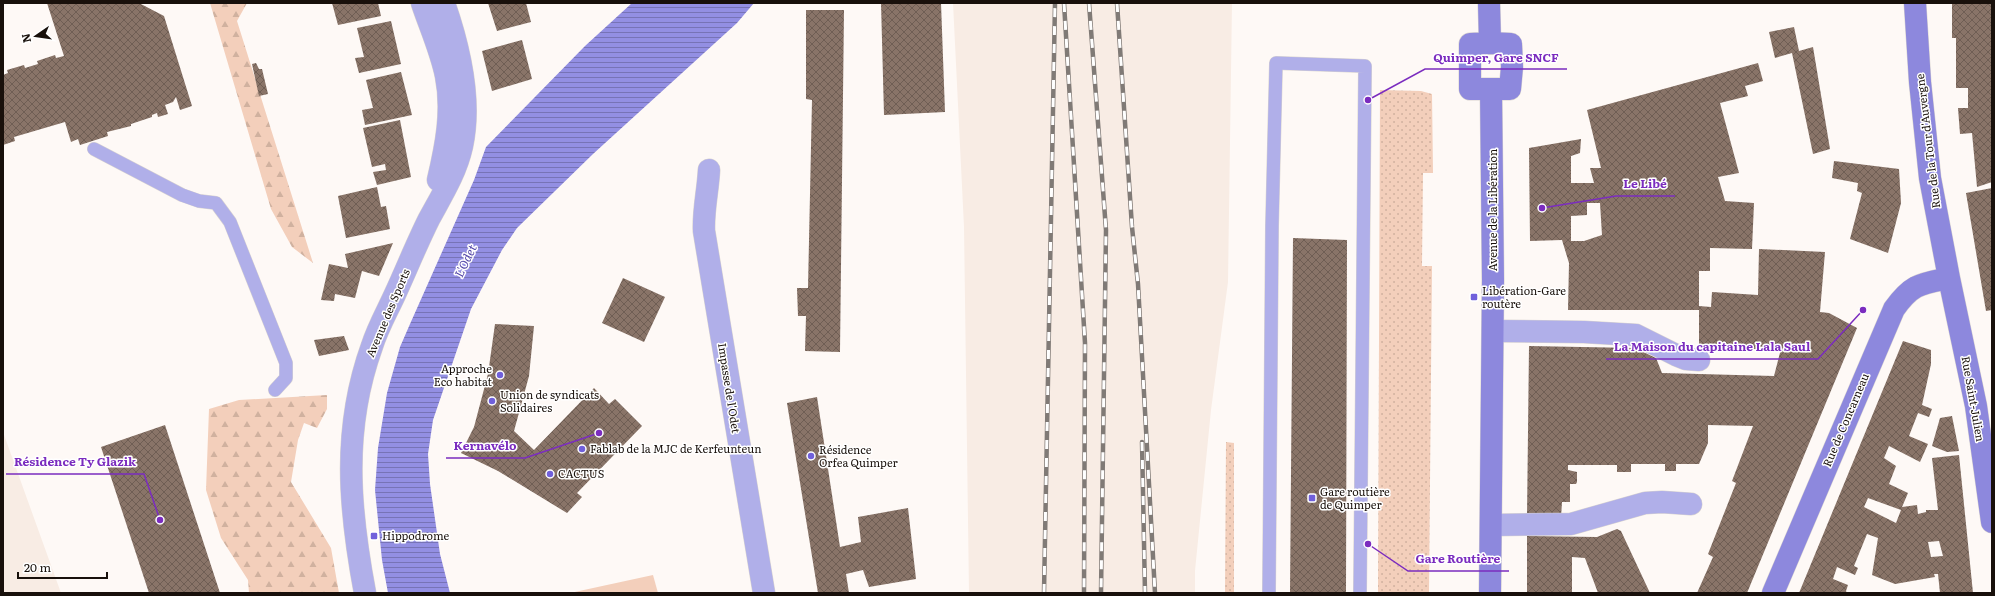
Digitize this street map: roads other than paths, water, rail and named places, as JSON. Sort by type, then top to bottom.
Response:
[{"type":"street","name":"Avenue des Sports","points":[[422,3],[446,77],[448,100],[448,121],[445,148],[429,220]]},
{"type":"street","name":"Avenue des Sports","points":[[365,593],[356,546],[350,486],[351,456],[358,393],[372,345],[429,220],[450,180],[457,164],[462,145],[465,122],[464,92],[451,25],[444,3]]},
{"type":"street","points":[[1489,3],[1490,43]]},
{"type":"street","name":"Rue de la Tour d'Auvergne","points":[[1915,3],[1920,82],[1928,158],[1948,278]]},
{"type":"street","points":[[1490,43],[1511,44],[1512,67],[1510,90],[1470,89],[1470,44],[1490,43]]},
{"type":"street","name":"Avenue de la Libération","points":[[1490,593],[1492,525],[1493,331],[1491,90]]},
{"type":"street","name":"Impasse de l'Odet","points":[[709,170],[704,206],[704,231],[764,593]]},
{"type":"street","name":"Rue Saint-Julien","points":[[1948,278],[1976,406],[1992,522]]},
{"type":"street","name":"Rue de Concarneau","points":[[1774,593],[1894,309],[1906,293],[1914,287],[1948,278]]},
{"type":"street","points":[[1493,331],[1584,332],[1636,336],[1686,359],[1699,360]]},
{"type":"street","points":[[1492,525],[1571,524],[1645,503],[1662,502],[1692,504]]},
{"type":"lane","points":[[1269,593],[1272,226],[1276,63],[1365,66],[1360,593]]},
{"type":"lane","points":[[94,149],[182,195],[199,201],[216,203],[222,210],[230,222],[286,363],[286,378],[275,390]]},
{"type":"water","name":"L'Odet","points":[[632,3],[754,3],[737,23],[593,154],[517,228],[502,250],[471,309],[433,420],[428,454],[430,484],[440,554],[450,593],[388,593],[382,560],[375,490],[378,448],[387,393],[400,347],[474,180],[486,147],[585,46]]},
{"type":"railway","points":[[1044,593],[1055,3]]},
{"type":"railway","points":[[1064,3],[1085,343],[1084,593]]},
{"type":"railway","points":[[1089,3],[1106,230],[1101,593]]},
{"type":"railway","points":[[1117,3],[1132,227],[1138,284],[1155,593]]},
{"type":"railway","points":[[1142,442],[1145,593]]},
{"type":"place","name":"Quimper, Gare SNCF","points":[[1368,100]]},
{"type":"place","name":"Le Libé","points":[[1542,208]]},
{"type":"place","name":"Libération-Gare routère","points":[[1474,297]]},
{"type":"place","name":"La Maison du capitaine Lala Saul","points":[[1863,310]]},
{"type":"place","name":"Approche Eco habitat","points":[[500,375]]},
{"type":"place","name":"Union de syndicats Solidaires","points":[[492,401]]},
{"type":"place","name":"Kernavélo","points":[[599,433]]},
{"type":"place","name":"Fablab de la MJC de Kerfeunteun","points":[[582,449]]},
{"type":"place","name":"Résidence Orfea Quimper","points":[[811,456]]},
{"type":"place","name":"CACTUS","points":[[550,474]]},
{"type":"place","name":"Gare routière de Quimper","points":[[1312,498]]},
{"type":"place","name":"Résidence Ty Glazik","points":[[160,520]]},
{"type":"place","name":"Hippodrome","points":[[374,536]]},
{"type":"place","name":"Gare Routière","points":[[1368,544]]}]
